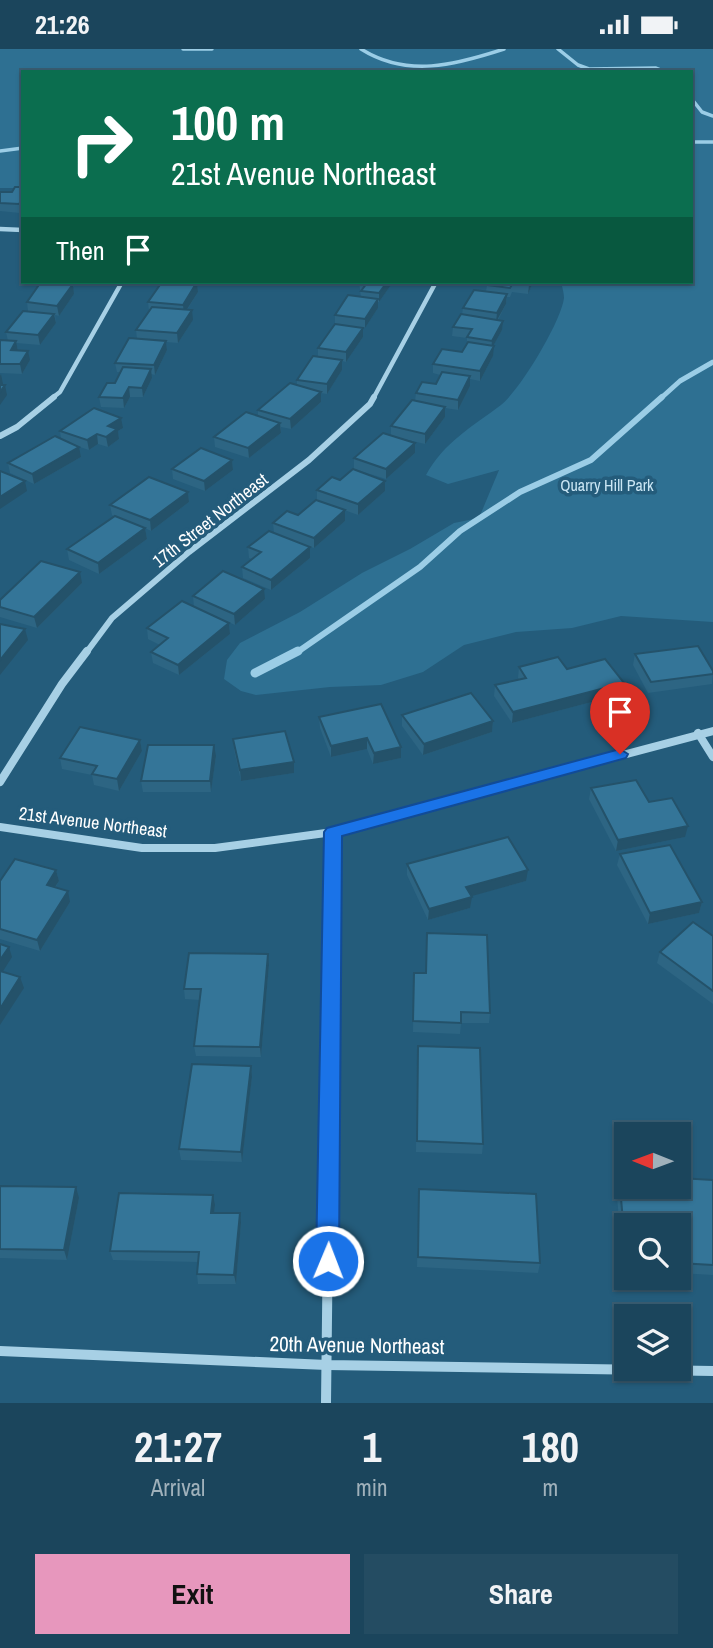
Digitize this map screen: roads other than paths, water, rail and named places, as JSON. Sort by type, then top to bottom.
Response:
[{"type":"street","points":[[0,229],[21,230]]},
{"type":"street","points":[[0,436],[17,427],[60,392],[121,284]]},
{"type":"street","name":"17th Street Northeast","points":[[0,782],[62,684],[112,618],[189,552],[309,460],[370,404],[435,284]]},
{"type":"street","name":"21st Avenue Northeast","points":[[0,827],[142,848],[215,848],[333,832],[713,731]]},
{"type":"street","points":[[698,733],[713,757]]},
{"type":"street","points":[[326,1403],[333,832]]},
{"type":"street","name":"20th Avenue Northeast","points":[[0,1351],[327,1365],[713,1371]]},
{"type":"waterway","points":[[183,49],[212,49]]},
{"type":"waterway","points":[[361,49],[378,58],[414,66],[449,64],[504,49]]},
{"type":"waterway","points":[[558,49],[578,65],[589,69],[661,70]]},
{"type":"waterway","points":[[693,101],[702,112],[713,116]]},
{"type":"waterway","points":[[693,142],[713,142]]},
{"type":"waterway","points":[[0,151],[21,148]]},
{"type":"waterway","points":[[660,399],[680,381],[713,362]]},
{"type":"waterway","points":[[296,653],[420,567],[460,531],[520,492],[591,460],[662,397]]},
{"type":"waterway","points":[[255,673],[298,651]]},
{"type":"park label","name":"Quarry Hill Park","points":[[607,485]]}]
